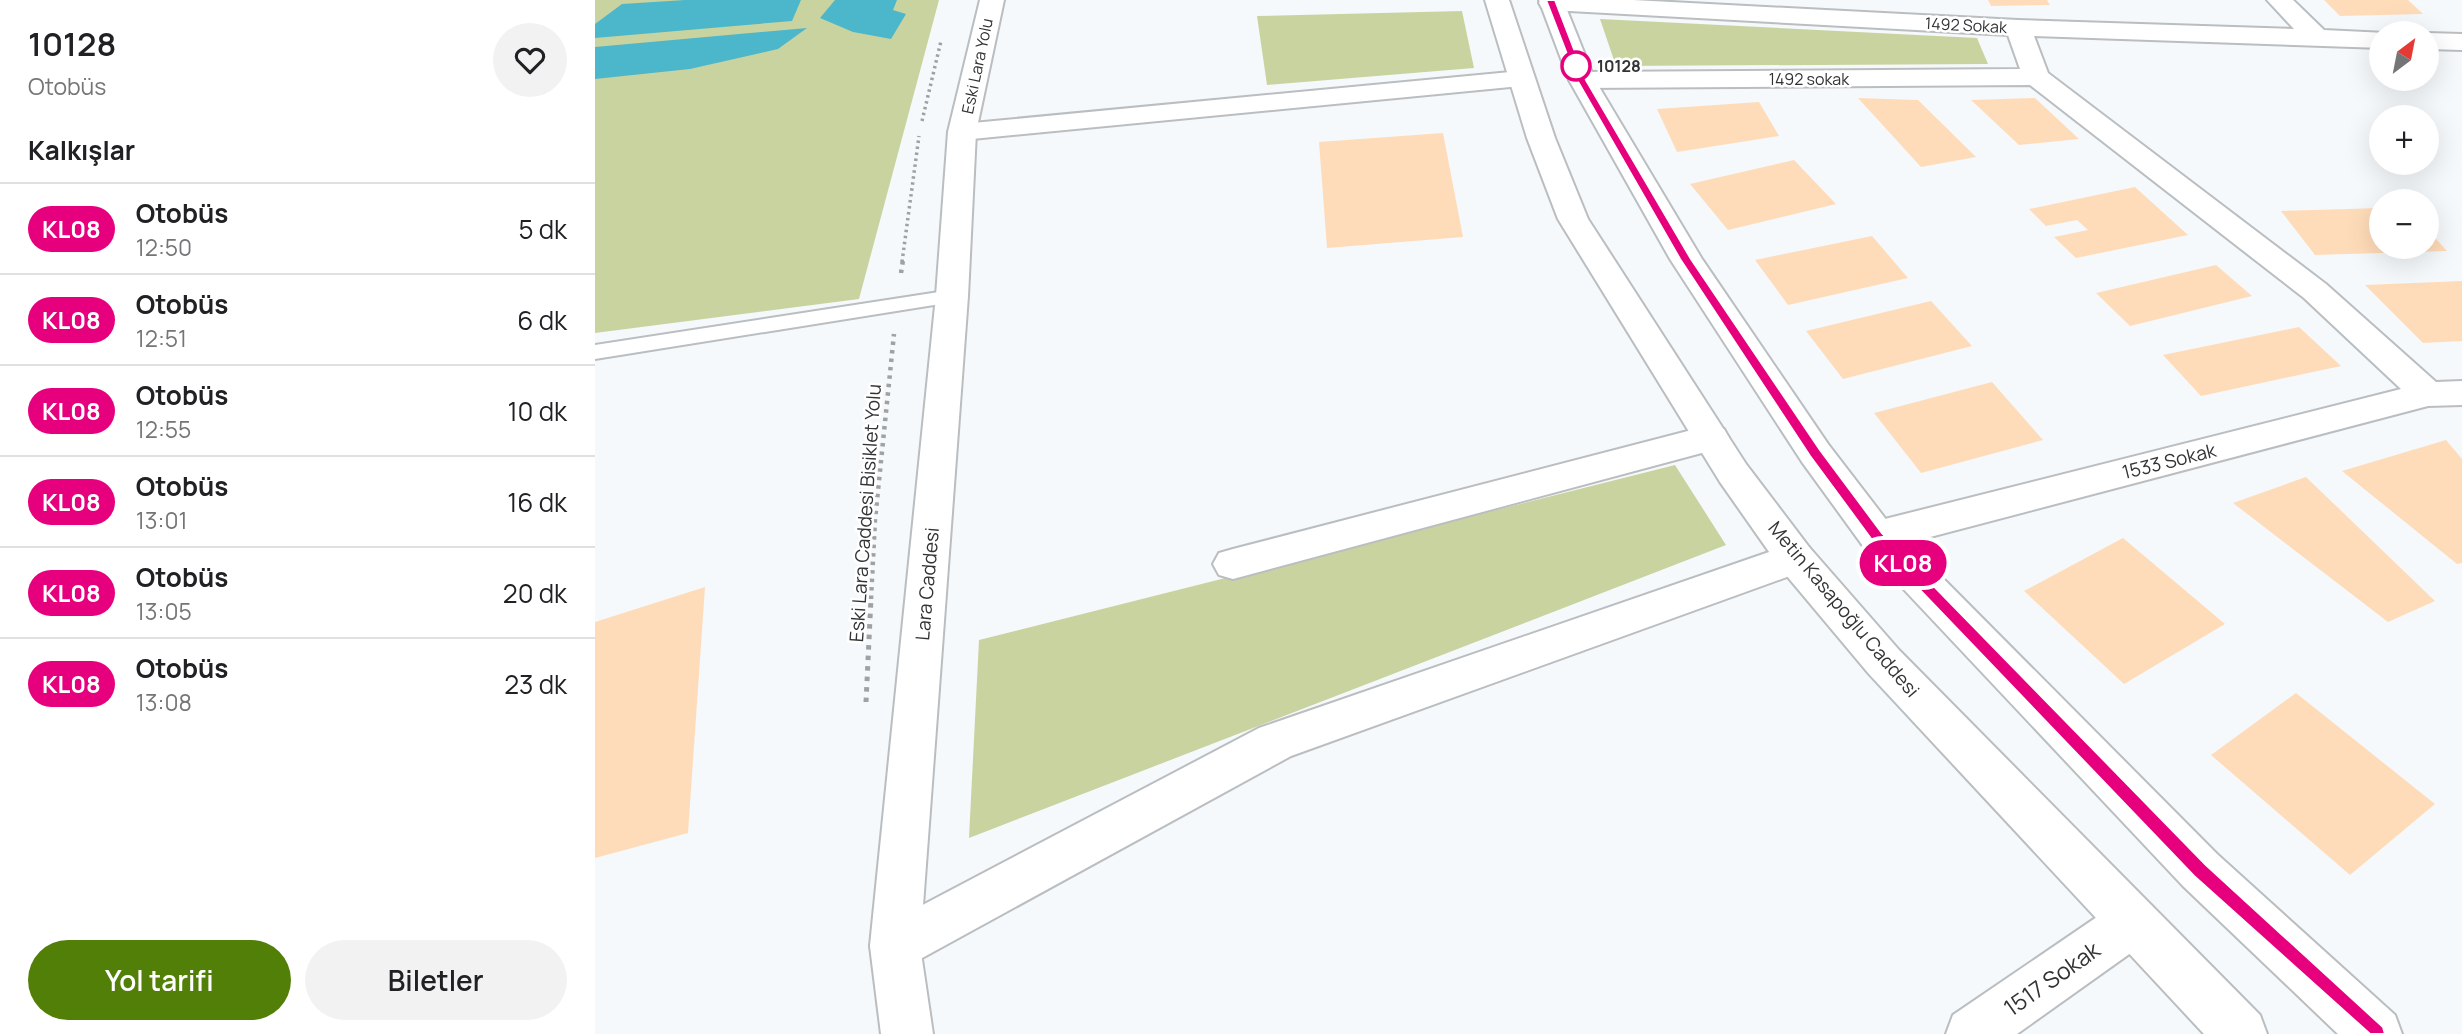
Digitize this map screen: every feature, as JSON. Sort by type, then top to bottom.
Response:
[{"type":"street","name":"Eski Lara Yolu","points":[[962,132],[992,0]]},
{"type":"street","name":"Metin Kasapoğlu Caddesi","points":[[1497,0],[1556,181],[1573,219],[1710,438],[1795,558],[1884,662],[2131,923],[2241,1034]]},
{"type":"street","points":[[2279,0],[2316,37]]},
{"type":"street","points":[[1551,1],[1581,80],[1686,259],[1815,453],[1877,536],[2200,870],[2376,1034]]},
{"type":"street","name":"1492 Sokak","points":[[1551,1],[2018,28],[2369,39]]},
{"type":"street","points":[[2018,28],[2036,77],[2445,394]]},
{"type":"street","points":[[2439,41],[2462,42]]},
{"type":"street","name":"1492 sokak","points":[[1581,80],[2036,77]]},
{"type":"street","points":[[962,132],[1521,79]]},
{"type":"street","name":"Lara Caddesi","points":[[907,1034],[895,946],[952,296],[962,132]]},
{"type":"street","name":"1533 Sokak","points":[[1877,536],[2445,394]]},
{"type":"street","points":[[1233,564],[1710,438]]},
{"type":"street","points":[[895,946],[1275,742],[1795,558]]},
{"type":"street","name":"1517 Sokak","points":[[1972,1034],[2131,923]]},
{"type":"lane","points":[[595,352],[952,296]]},
{"type":"path","name":"Eski Lara Caddesi Bisiklet Yolu","points":[[866,714],[875,520],[898,304],[926,96],[942,39]]},
{"type":"green space","points":[[595,0],[939,0],[859,299],[595,333]]},
{"type":"green space","points":[[1462,11],[1474,68],[1267,85],[1257,16]]},
{"type":"green space","points":[[1600,19],[1977,38],[1988,64],[1616,66]]},
{"type":"green space","points":[[1675,465],[1726,545],[969,838],[979,640]]},
{"type":"water","points":[[685,0],[801,0],[792,21],[595,38],[595,24],[622,4]]},
{"type":"water","points":[[835,0],[897,0],[893,10],[906,14],[891,39],[853,32],[820,18]]},
{"type":"water","points":[[807,28],[778,49],[690,69],[595,79],[595,47]]},
{"type":"building","points":[[1988,0],[2047,0],[2050,5],[1991,6]]},
{"type":"building","points":[[2324,0],[2408,0],[2423,14],[2340,16]]},
{"type":"building","points":[[1858,98],[1918,100],[1976,157],[1921,167]]},
{"type":"building","points":[[2035,98],[2079,139],[2019,145],[1971,100]]},
{"type":"building","points":[[1759,102],[1779,136],[1677,152],[1657,109]]},
{"type":"building","points":[[1443,133],[1463,237],[1327,248],[1319,142]]},
{"type":"building","points":[[1794,160],[1836,204],[1728,230],[1690,184]]},
{"type":"building","points":[[2135,187],[2188,235],[2076,258],[2054,237],[2088,230],[2077,220],[2046,226],[2029,209]]},
{"type":"building","points":[[2369,208],[2369,253],[2315,255],[2281,211]]},
{"type":"building","points":[[1872,236],[1908,278],[1788,305],[1755,260]]},
{"type":"building","points":[[2439,242],[2447,251],[2439,251]]},
{"type":"building","points":[[2216,265],[2252,296],[2130,326],[2096,293]]},
{"type":"building","points":[[2462,281],[2462,341],[2423,343],[2365,285]]},
{"type":"building","points":[[1931,301],[1972,346],[1843,379],[1806,331]]},
{"type":"building","points":[[2299,327],[2341,366],[2201,396],[2163,355]]},
{"type":"building","points":[[1992,382],[2043,440],[1921,473],[1874,413]]},
{"type":"building","points":[[2446,440],[2462,459],[2462,563],[2457,564],[2342,471]]},
{"type":"building","points":[[2306,477],[2435,601],[2388,622],[2233,503]]},
{"type":"building","points":[[2123,538],[2225,624],[2124,684],[2024,591]]},
{"type":"building","points":[[705,587],[688,833],[595,858],[595,622]]},
{"type":"building","points":[[2296,693],[2435,804],[2350,875],[2211,755]]},
{"type":"bus line","name":"KL08","points":[[1551,0],[1581,80],[1686,259],[1815,453],[1877,536],[2200,870],[2376,1034]]},
{"type":"place","name":"10128","points":[[1576,66]]}]
